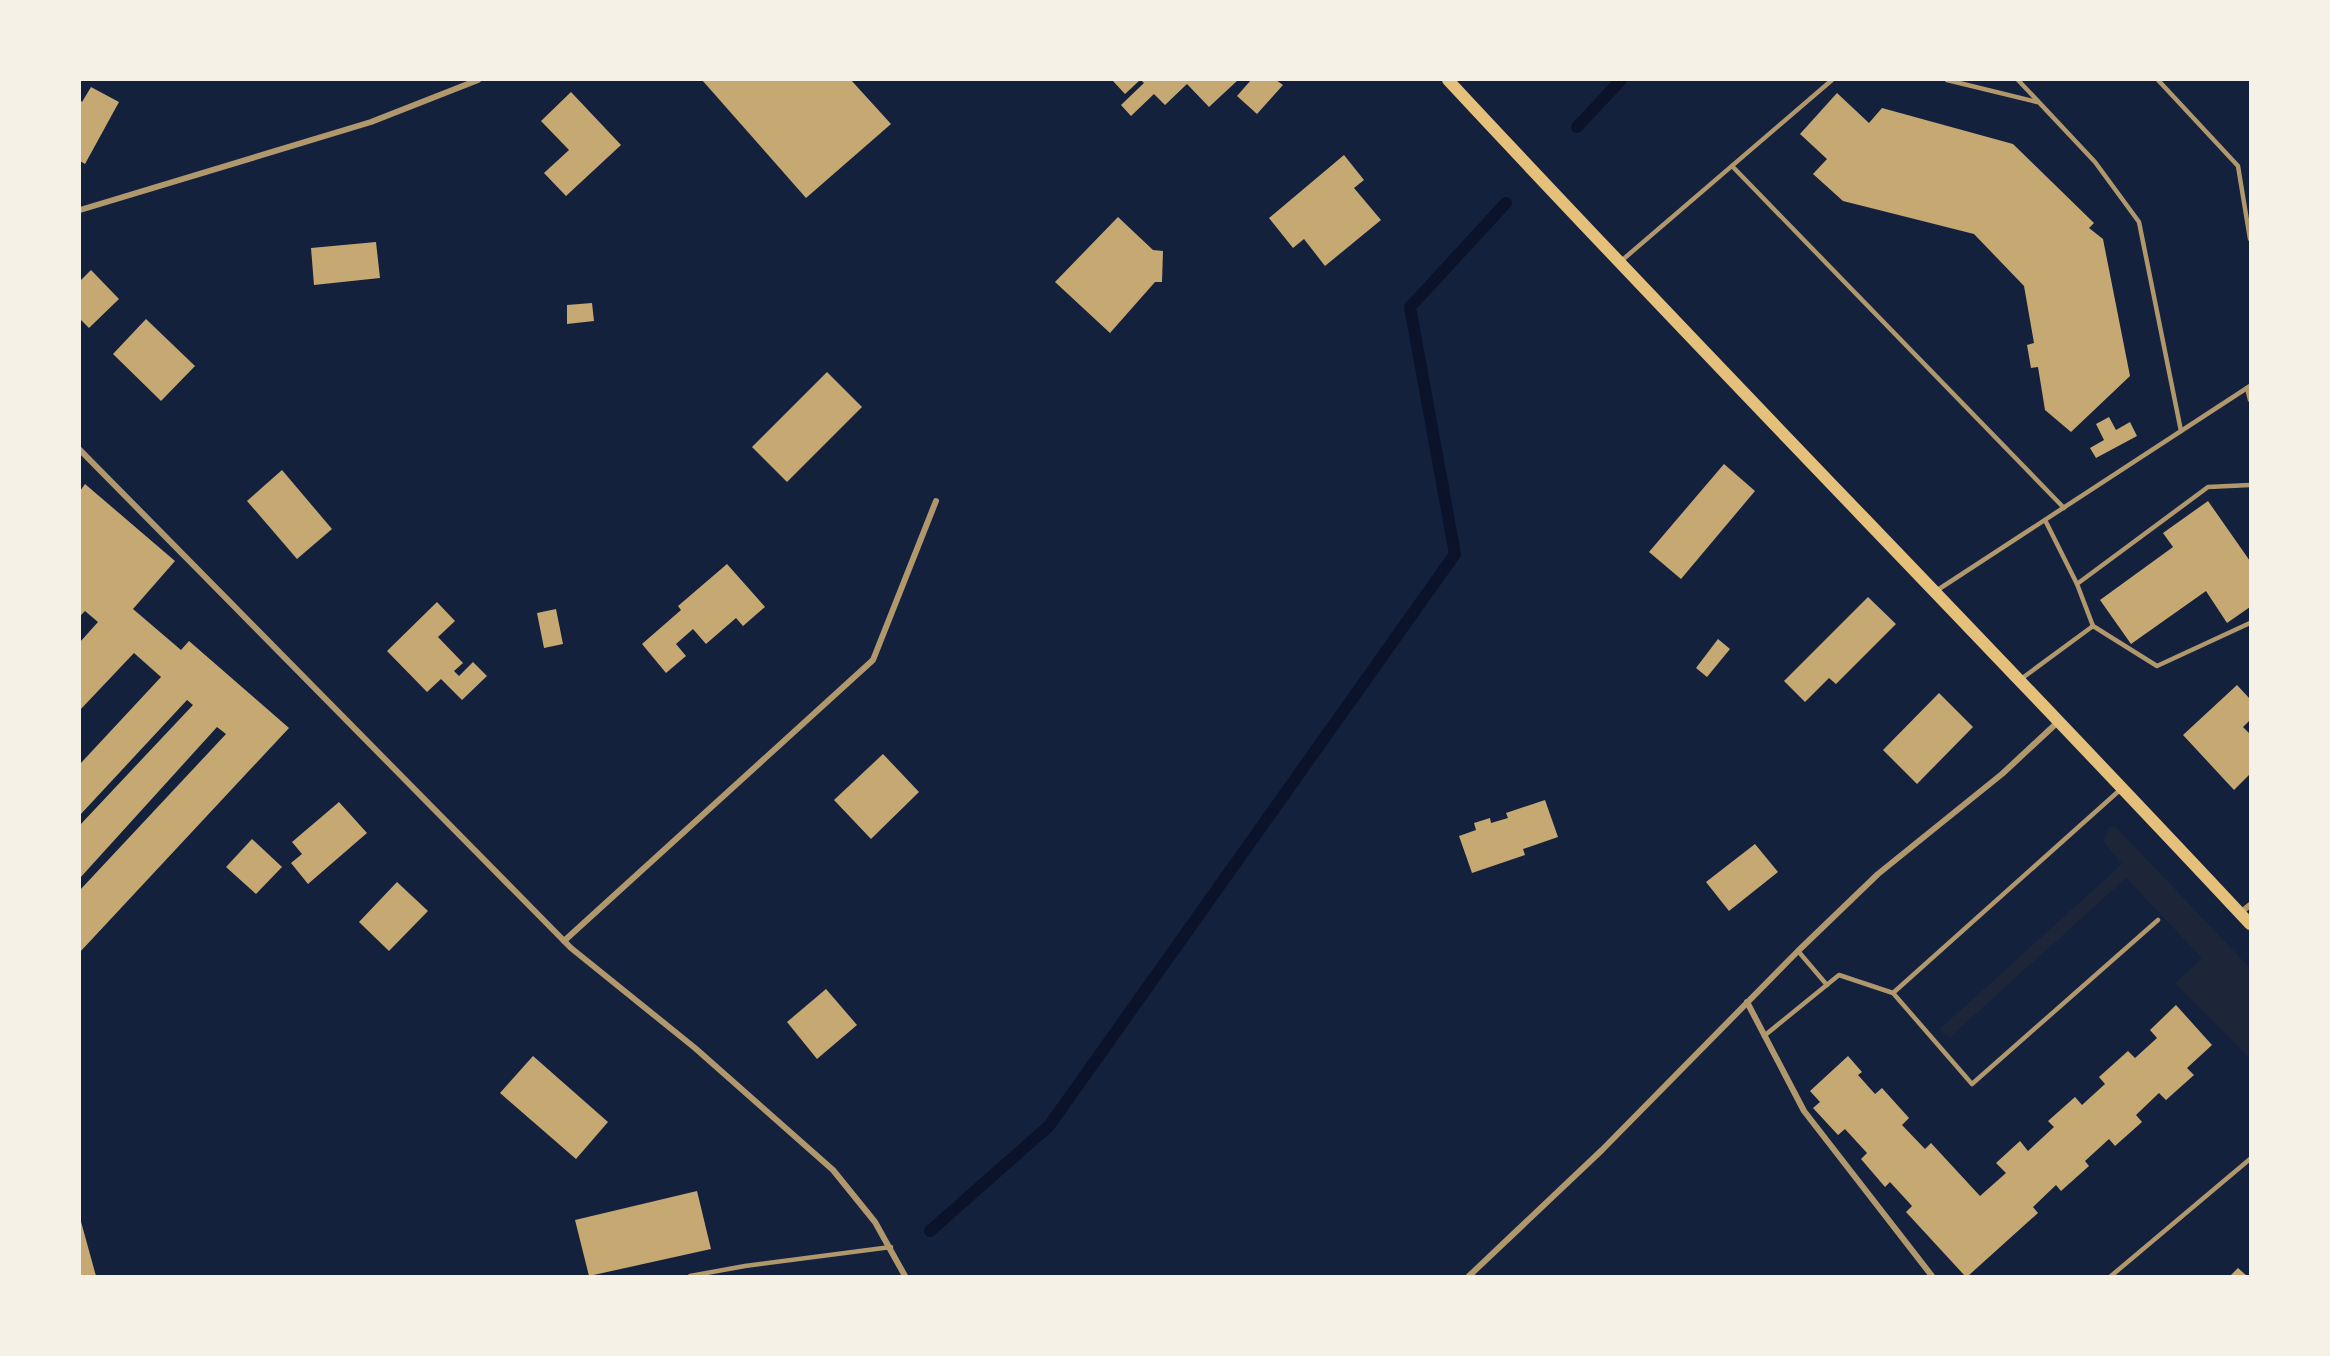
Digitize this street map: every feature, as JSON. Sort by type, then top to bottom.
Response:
[{"type":"main road","points":[[1448,80],[2060,720],[2250,924]]},
{"type":"street","points":[[80,210],[371,122],[478,80]]},
{"type":"street","points":[[80,450],[564,941],[695,1048],[833,1170],[875,1222],[891,1247],[905,1276]]},
{"type":"street","points":[[564,941],[873,660],[936,501]]},
{"type":"street","points":[[1469,1276],[1602,1150],[1798,951],[1878,874],[2002,774],[2060,720]]},
{"type":"street","points":[[2241,913],[2250,905]]},
{"type":"street","points":[[1747,1002],[1804,1112],[1932,1276]]},
{"type":"lane","points":[[1620,262],[1832,80]]},
{"type":"lane","points":[[1947,80],[2037,102]]},
{"type":"lane","points":[[2018,80],[2095,162],[2139,222],[2181,431]]},
{"type":"lane","points":[[2158,80],[2238,166],[2250,239]]},
{"type":"lane","points":[[1732,165],[2064,508]]},
{"type":"lane","points":[[1936,591],[2248,387],[2250,400]]},
{"type":"lane","points":[[2077,584],[2208,487],[2250,485]]},
{"type":"lane","points":[[2045,520],[2077,584],[2093,626],[2157,666],[2250,623]]},
{"type":"lane","points":[[2021,679],[2093,626]]},
{"type":"lane","points":[[1893,993],[2122,787]]},
{"type":"lane","points":[[1764,1036],[1839,975],[1893,993],[1972,1084],[2158,920]]},
{"type":"lane","points":[[1798,951],[1827,985]]},
{"type":"lane","points":[[2111,1276],[2250,1159]]},
{"type":"lane","points":[[690,1276],[745,1266],[891,1247]]},
{"type":"shaded area","points":[[2115,826],[2250,968],[2250,1059],[2175,983],[2202,958],[2126,878],[1950,1037],[1944,1034],[1941,1028],[2122,864],[2103,841],[2109,827]]},
{"type":"building","points":[[702,80],[851,80],[891,124],[806,198]]},
{"type":"building","points":[[1112,80],[1140,80],[1125,94]]},
{"type":"building","points":[[1141,80],[1238,80],[1209,107],[1187,84],[1165,105],[1154,94],[1131,116],[1121,105],[1144,83]]},
{"type":"building","points":[[1251,80],[1276,80],[1283,85],[1257,114],[1237,96]]},
{"type":"building","points":[[91,87],[119,102],[85,164],[80,161],[80,100],[82,102]]},
{"type":"building","points":[[571,92],[621,145],[566,196],[544,173],[569,150],[541,121]]},
{"type":"building","points":[[1837,93],[1869,123],[1882,108],[2013,144],[2094,223],[2089,228],[2103,239],[2130,376],[2071,432],[2045,410],[2038,367],[2031,368],[2027,345],[2034,343],[2024,286],[1974,234],[1843,201],[1813,174],[1827,159],[1800,134]]},
{"type":"building","points":[[1344,155],[1364,180],[1354,188],[1381,220],[1325,266],[1304,239],[1293,248],[1269,218]]},
{"type":"building","points":[[1118,217],[1153,250],[1163,251],[1162,282],[1155,282],[1110,333],[1055,282]]},
{"type":"building","points":[[376,242],[380,278],[314,285],[311,248]]},
{"type":"building","points":[[91,270],[119,299],[89,328],[80,319],[80,281]]},
{"type":"building","points":[[592,303],[594,321],[567,324],[567,305]]},
{"type":"building","points":[[146,319],[195,366],[161,401],[113,354]]},
{"type":"building","points":[[827,372],[862,407],[787,482],[752,447]]},
{"type":"building","points":[[2109,417],[2116,430],[2130,422],[2137,436],[2096,458],[2090,448],[2104,440],[2096,424]]},
{"type":"building","points":[[1724,464],[1755,491],[1681,579],[1649,552]]},
{"type":"building","points":[[282,470],[332,529],[297,559],[247,501]]},
{"type":"building","points":[[85,484],[175,561],[133,609],[181,650],[189,641],[289,728],[80,952],[80,890],[226,734],[217,727],[80,878],[80,825],[193,705],[187,700],[80,815],[80,764],[161,677],[134,653],[80,710],[80,642],[98,622],[85,611],[80,616],[80,491]]},
{"type":"building","points":[[2208,501],[2250,561],[2250,607],[2227,623],[2206,591],[2131,644],[2100,600],[2173,547],[2163,533]]},
{"type":"building","points":[[727,564],[765,607],[743,626],[736,618],[706,644],[693,629],[676,644],[686,656],[666,673],[642,644],[681,610],[678,606]]},
{"type":"building","points":[[1868,597],[1896,624],[1836,684],[1829,678],[1805,702],[1784,681]]},
{"type":"building","points":[[437,602],[455,621],[438,637],[463,663],[454,671],[459,676],[473,662],[487,676],[462,700],[441,679],[427,692],[387,651]]},
{"type":"building","points":[[556,609],[563,644],[544,648],[537,613]]},
{"type":"building","points":[[1718,639],[1730,649],[1707,677],[1696,668]]},
{"type":"building","points":[[2237,685],[2250,699],[2250,720],[2243,727],[2250,734],[2250,774],[2234,790],[2183,735]]},
{"type":"building","points":[[1939,693],[1973,727],[1917,784],[1883,750]]},
{"type":"building","points":[[883,754],[919,792],[871,839],[834,800]]},
{"type":"building","points":[[1545,800],[1558,837],[1523,849],[1525,855],[1472,873],[1459,836],[1476,830],[1474,823],[1490,818],[1491,823],[1508,818],[1506,813]]},
{"type":"building","points":[[339,802],[367,833],[308,884],[291,863],[302,854],[292,842]]},
{"type":"building","points":[[252,839],[282,867],[256,894],[226,867]]},
{"type":"building","points":[[1755,844],[1778,872],[1729,911],[1706,882]]},
{"type":"building","points":[[397,882],[428,911],[389,951],[359,922]]},
{"type":"building","points":[[826,989],[857,1025],[817,1059],[787,1022]]},
{"type":"building","points":[[2176,1005],[2212,1045],[2187,1068],[2194,1075],[2166,1100],[2159,1093],[2136,1115],[2142,1122],[2115,1146],[2109,1139],[2085,1161],[2089,1166],[2061,1191],[2056,1185],[2033,1207],[2038,1213],[1968,1276],[1965,1276],[1906,1212],[1912,1206],[1890,1182],[1885,1187],[1861,1159],[1867,1153],[1845,1129],[1838,1135],[1813,1108],[1820,1102],[1810,1091],[1848,1056],[1862,1072],[1858,1075],[1875,1094],[1882,1088],[1909,1118],[1902,1125],[1925,1149],[1931,1143],[1980,1196],[2006,1173],[1996,1163],[2020,1141],[2028,1151],[2054,1127],[2048,1121],[2075,1097],[2082,1105],[2105,1084],[2099,1077],[2128,1051],[2135,1058],[2157,1038],[2150,1030]]},
{"type":"building","points":[[533,1056],[608,1122],[576,1159],[500,1093]]},
{"type":"building","points":[[697,1191],[711,1249],[589,1276],[575,1220]]},
{"type":"building","points":[[80,1218],[96,1276],[80,1276]]},
{"type":"building","points":[[2238,1268],[2247,1276],[2230,1276]]},
{"type":"waterway","points":[[1577,127],[1621,80]]},
{"type":"waterway","points":[[930,1231],[1049,1126],[1455,554],[1410,307],[1506,203]]}]
